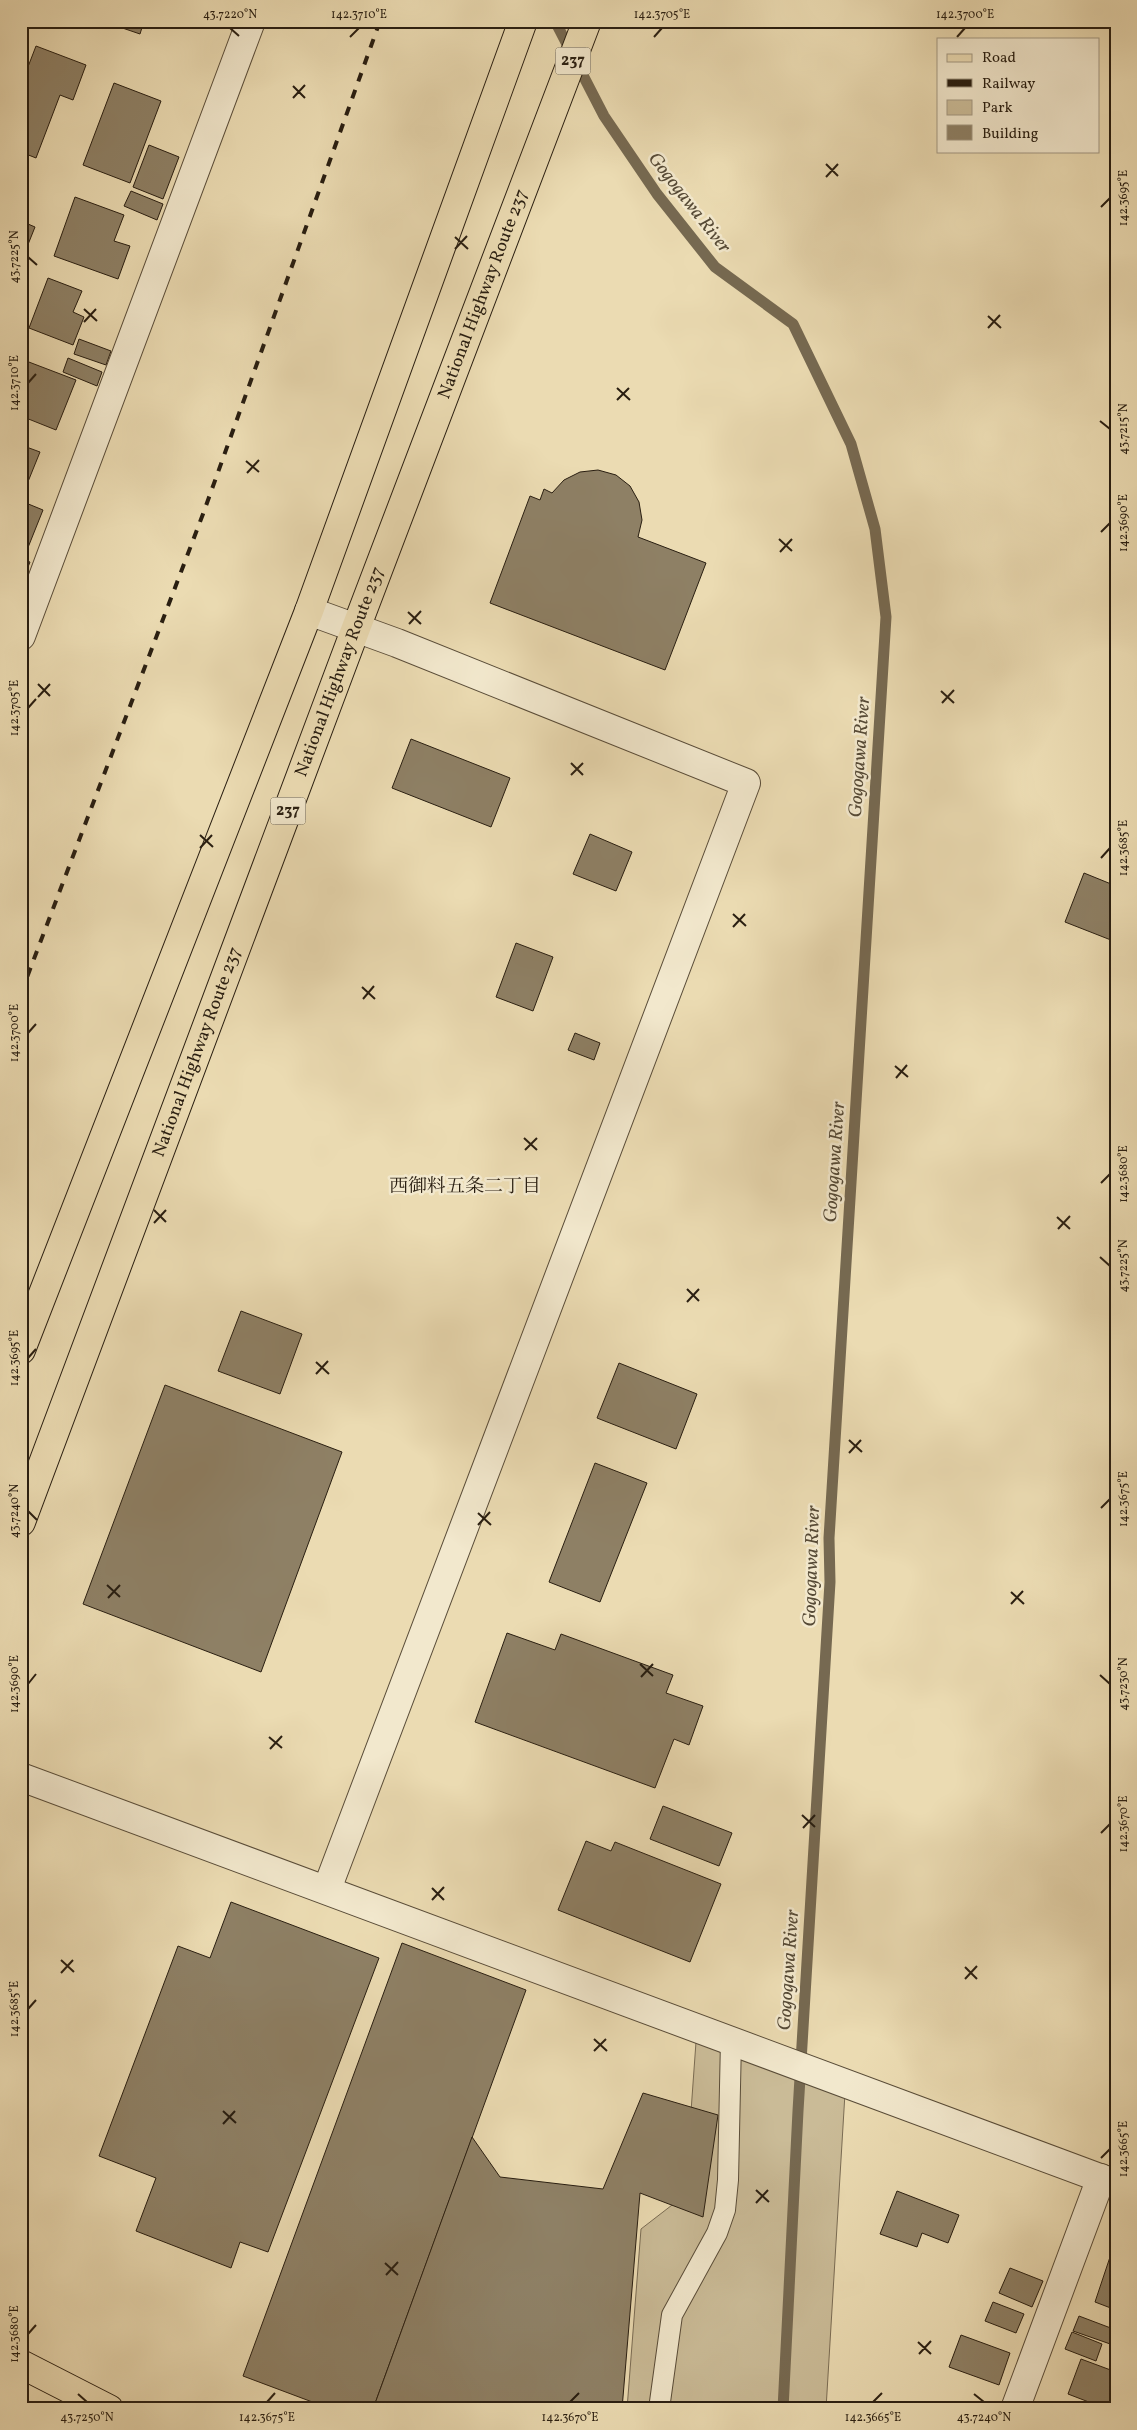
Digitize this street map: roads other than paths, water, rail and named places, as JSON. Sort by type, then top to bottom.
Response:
[{"type":"main road","name":"National Highway Route 237","points":[[21,1522],[356,628],[588,21]]},
{"type":"main road","points":[[21,1350],[309,611],[520,32]]},
{"type":"main road","points":[[21,2364],[109,2409]]},
{"type":"street","points":[[21,636],[252,21]]},
{"type":"street","points":[[309,611],[746,782],[327,1889]]},
{"type":"street","points":[[21,1777],[327,1889],[1108,2181],[1015,2409]]},
{"type":"lane","points":[[659,2409],[672,2315],[717,2233],[725,2210],[740,2043]]},
{"type":"waterway","name":"Gogogawa River","points":[[555,21],[604,116],[657,194],[715,267],[793,324],[851,444],[875,529],[886,617],[829,1538],[830,1582],[798,2111],[783,2409]]},
{"type":"railway","points":[[21,993],[203,514],[380,21]]},
{"type":"district","name":"西御料五条二丁目","points":[[465,1187]]}]
